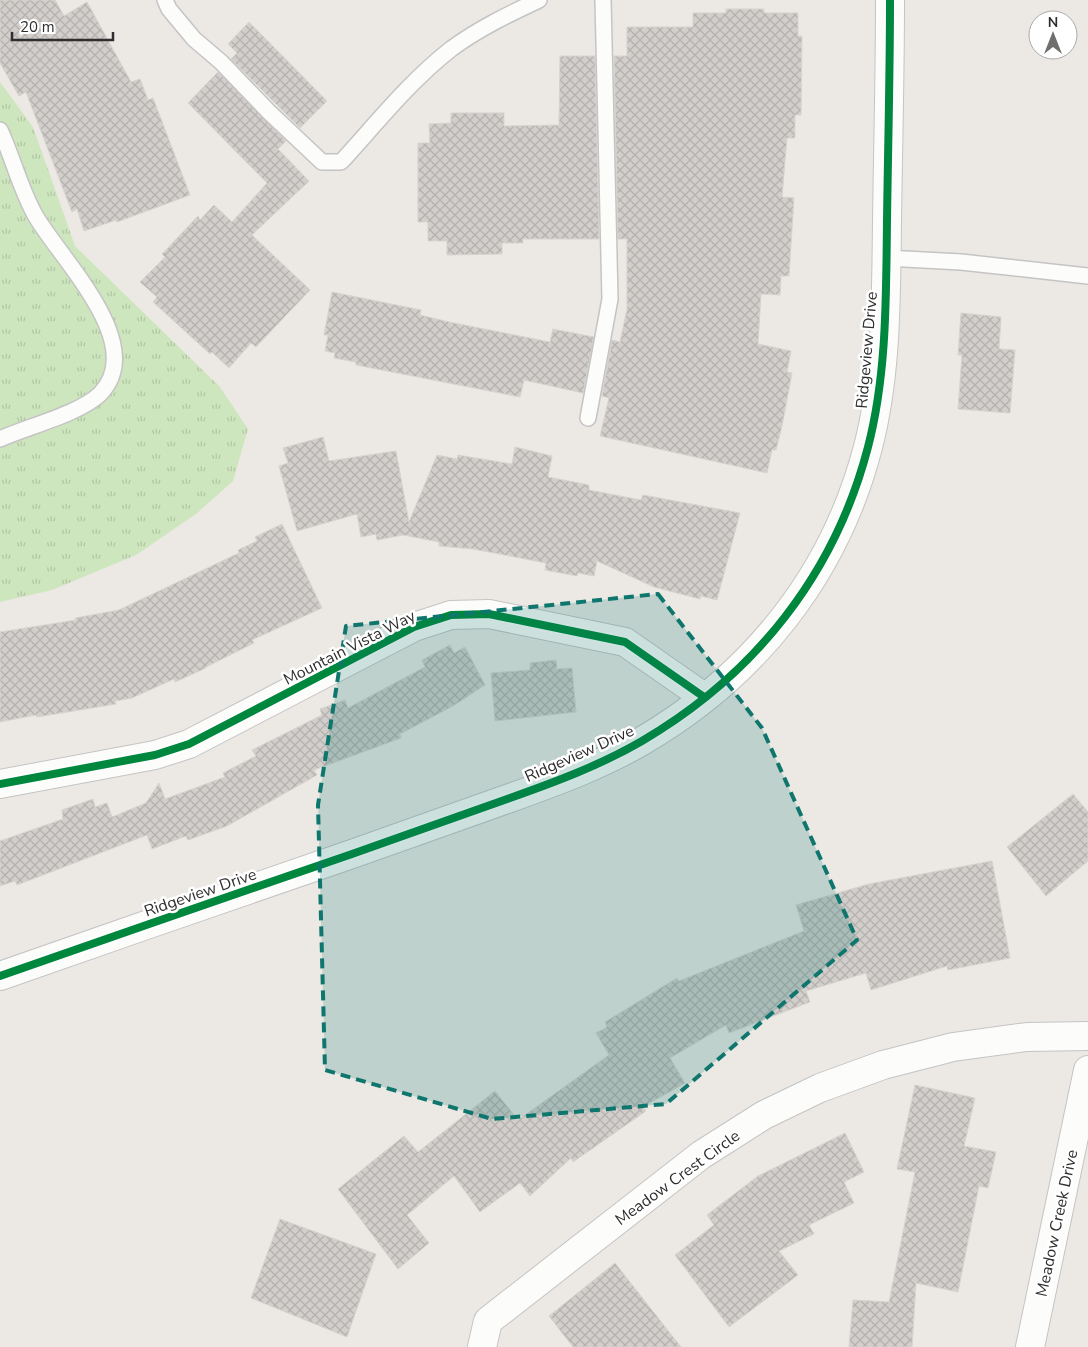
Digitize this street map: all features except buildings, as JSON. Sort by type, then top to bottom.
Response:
[{"type":"street","name":"Ridgeview Drive","points":[[0,976],[464,815],[576,773],[643,741],[704,698],[742,668],[784,619],[807,587],[845,516],[860,474],[876,413],[884,339],[890,0]]},
{"type":"street","name":"Mountain Vista Way","points":[[0,784],[155,755],[189,744],[414,627],[451,616],[489,614],[625,642],[704,698]]},
{"type":"street","name":"Meadow Crest Circle","points":[[482,1347],[488,1321],[701,1155],[764,1115],[820,1088],[883,1065],[945,1049],[1027,1037],[1088,1036]]},
{"type":"street","name":"Meadow Creek Drive","points":[[1030,1347],[1088,1070]]},
{"type":"lane","points":[[164,0],[169,9],[194,39],[221,62],[269,112],[322,162],[341,162],[410,87],[452,49],[499,19],[539,0]]},
{"type":"lane","points":[[588,418],[610,299],[603,0]]},
{"type":"lane","points":[[0,130],[34,214],[103,316],[112,335],[116,359],[111,377],[102,392],[89,404],[0,439]]},
{"type":"lane","points":[[886,258],[961,262],[1088,276]]},
{"type":"highlighted area","points":[[658,594],[762,728],[857,940],[666,1104],[492,1119],[325,1070],[318,805],[346,626]]},
{"type":"green space","points":[[0,82],[33,127],[75,246],[220,387],[248,429],[233,481],[196,514],[136,555],[52,590],[0,602]]},
{"type":"cycle path","points":[[0,976],[352,854],[578,773],[626,750],[683,715],[720,685],[754,652],[785,617],[812,578],[835,537],[853,493],[868,447],[874,419],[882,363],[886,306],[890,0]]},
{"type":"cycle path","points":[[0,784],[155,755],[189,744],[414,627],[451,615],[489,614],[625,642],[704,697]]}]
